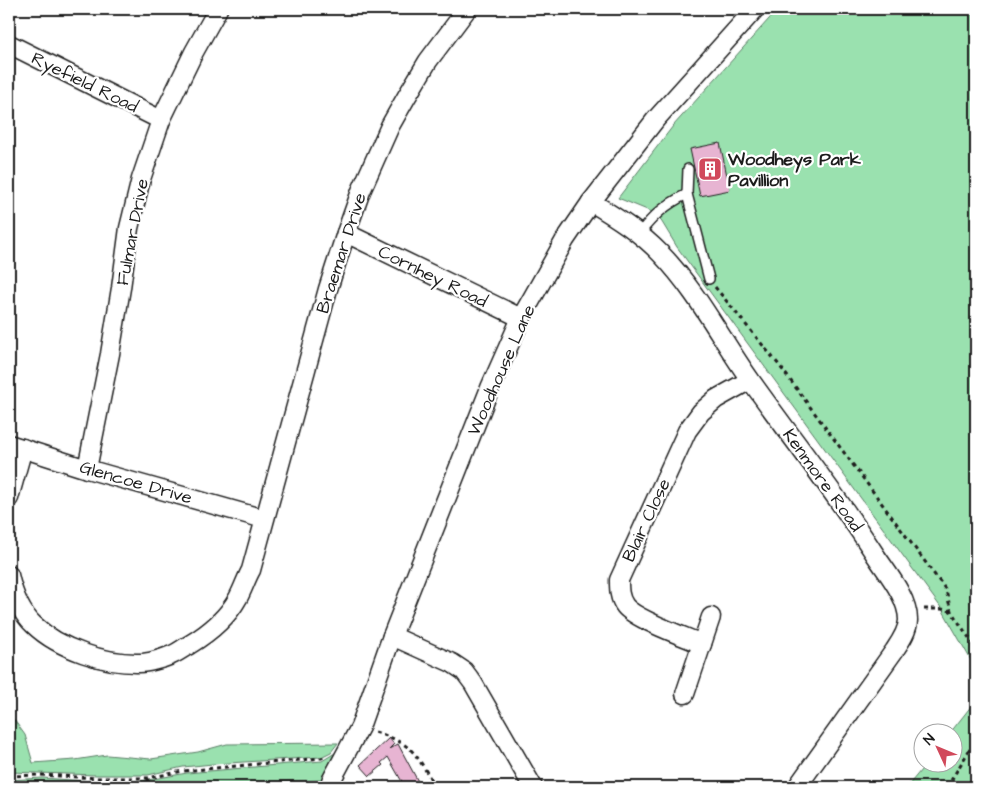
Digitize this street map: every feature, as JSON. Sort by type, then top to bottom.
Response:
[{"type":"street","name":"Fulmar Drive","points":[[87,469],[110,354],[129,228],[141,179],[161,120],[194,52],[218,9]]},
{"type":"street","name":"Braemar Drive","points":[[9,575],[11,586],[20,607],[34,625],[54,640],[76,651],[109,660],[141,663],[170,656],[198,639],[224,618],[238,598],[250,570],[325,298],[361,191],[390,126],[428,61],[467,9]]},
{"type":"street","name":"Woodhouse Lane","points":[[331,781],[360,727],[392,636],[490,388],[521,318],[566,240],[592,202],[656,119],[755,9]]},
{"type":"street","name":"Ryefield Road","points":[[9,44],[161,120]]},
{"type":"street","name":"Kenmore Road","points":[[592,202],[639,234],[660,252],[683,279],[750,380],[851,517],[902,596],[908,620],[905,633],[797,787]]},
{"type":"street","name":"Cornhey Road","points":[[346,233],[521,318]]},
{"type":"street","name":"Blair Close","points":[[702,644],[637,616],[625,607],[619,594],[619,580],[687,431],[701,412],[716,399],[750,380]]},
{"type":"street","name":"Glencoe Drive","points":[[16,446],[87,469],[264,519]]},
{"type":"street","points":[[9,498],[16,446]]},
{"type":"street","points":[[685,694],[711,617]]},
{"type":"street","points":[[392,636],[452,663],[464,671],[473,683],[533,787]]},
{"type":"lane","points":[[688,169],[688,194],[709,279]]},
{"type":"lane","points":[[639,234],[656,214],[673,201],[688,194]]},
{"type":"path","points":[[709,279],[779,365],[946,590],[951,611],[976,648]]},
{"type":"path","points":[[906,608],[951,611]]},
{"type":"path","points":[[360,727],[391,737],[411,750],[428,773],[434,787]]},
{"type":"path","points":[[947,787],[976,739]]},
{"type":"path","points":[[9,776],[148,778],[192,770],[322,758],[332,755],[340,746],[352,744]]},
{"type":"path","points":[[148,778],[148,787]]},
{"type":"path","points":[[292,787],[331,781]]},
{"type":"green space","points":[[778,9],[972,9],[976,16],[976,669],[942,609],[677,247],[657,214],[618,198],[673,126]]},
{"type":"green space","points":[[976,700],[976,787],[907,787],[918,774],[962,774],[962,724],[957,724]]},
{"type":"green space","points":[[9,713],[25,735],[33,763],[75,760],[107,755],[151,759],[198,752],[227,744],[338,743],[331,752],[321,757],[183,767],[148,775],[9,772]]},
{"type":"green space","points":[[340,750],[321,780],[275,782],[244,787],[9,787],[9,780],[43,778],[85,781],[142,781],[187,773],[322,761]]},
{"type":"building","name":"Woodheys Park Pavillion","points":[[720,143],[730,190],[700,196],[690,149]]},
{"type":"building","points":[[389,738],[394,744],[389,749],[398,744],[421,787],[405,787],[388,757],[381,763],[383,765],[370,776],[360,765]]},
{"type":"place","name":"Woodheys Park Pavillion","points":[[710,169]]}]
